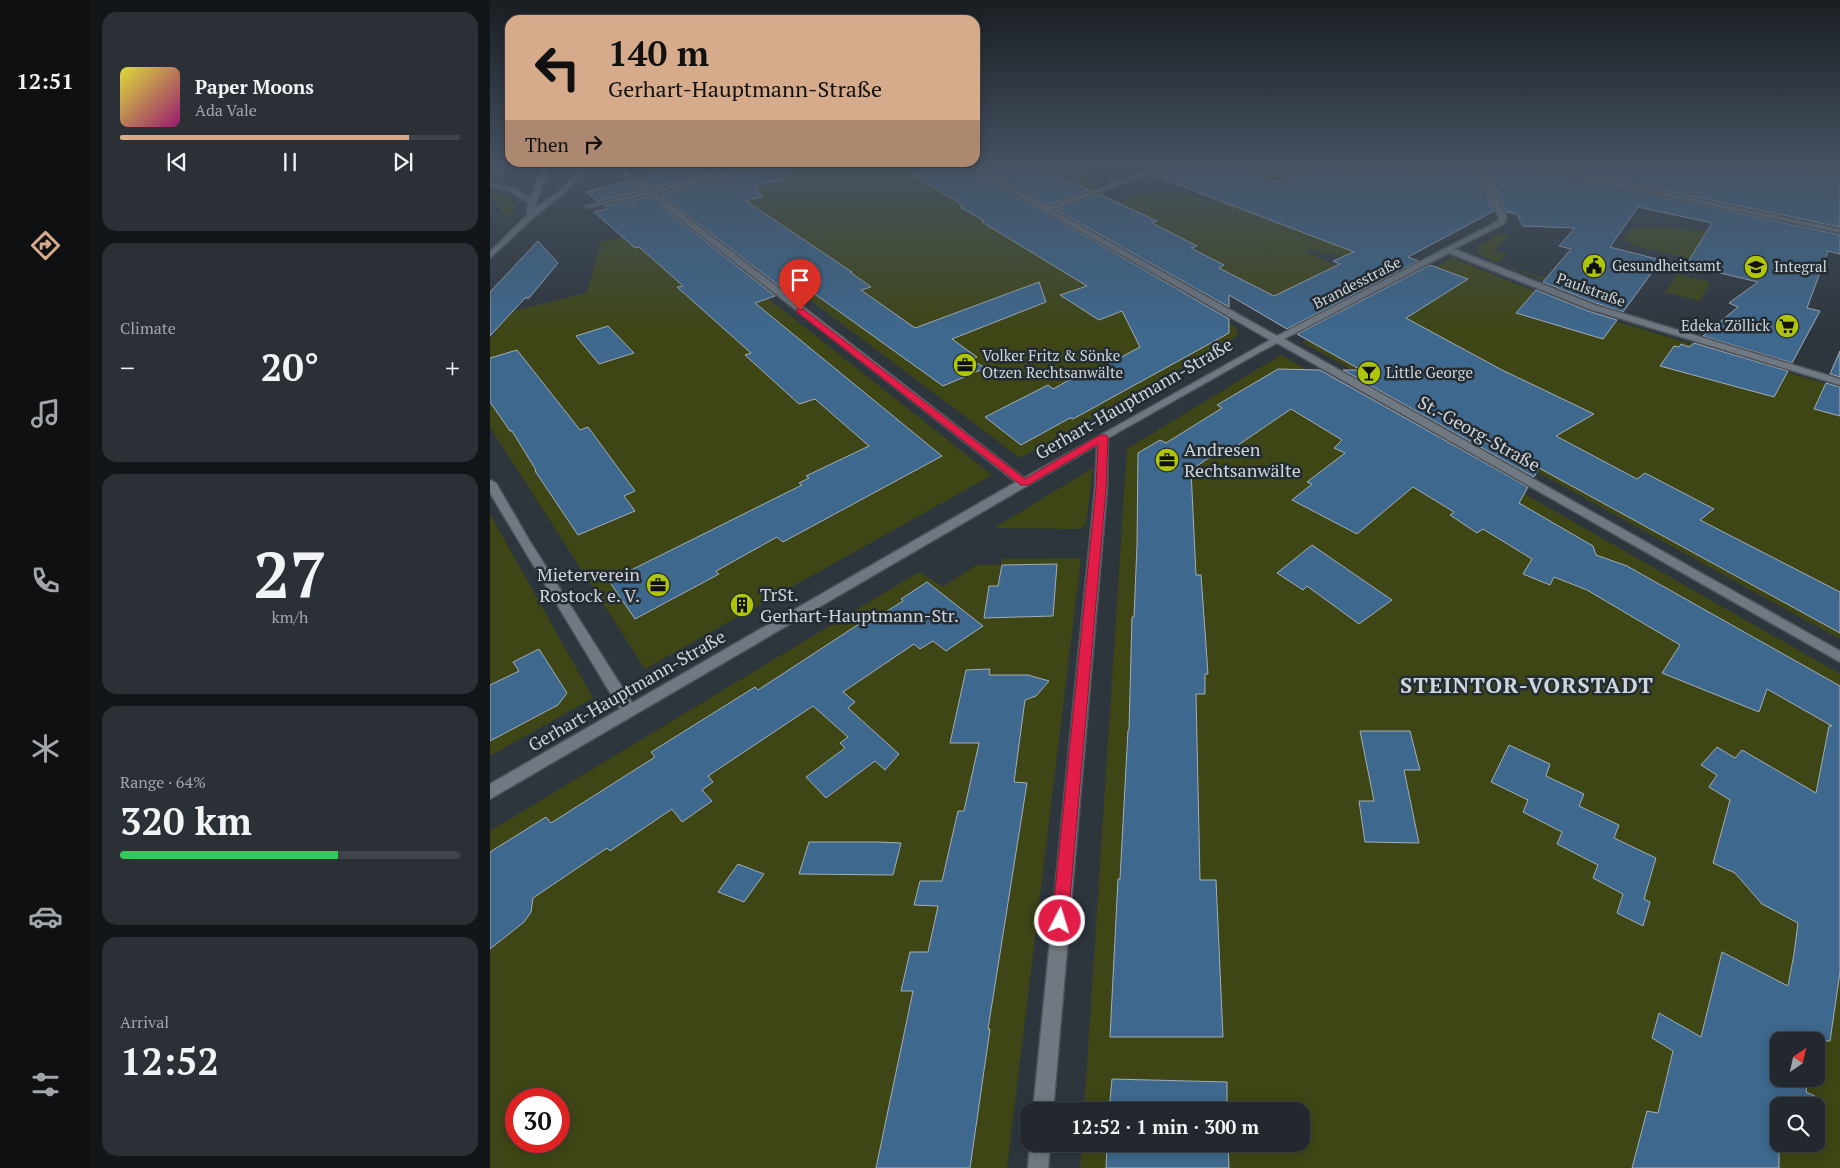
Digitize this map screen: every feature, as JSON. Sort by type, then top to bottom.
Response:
[{"type":"street","points":[[490,256],[524,222]]},
{"type":"street","points":[[687,222],[1024,483]]},
{"type":"street","name":"St.-Georg-Straße","points":[[1069,222],[1840,657]]},
{"type":"street","points":[[1449,250],[1501,222]]},
{"type":"street","points":[[1794,222],[1840,231]]},
{"type":"street","name":"Brandesstraße","points":[[1277,340],[1449,250]]},
{"type":"street","name":"Paulstraße","points":[[1449,250],[1592,307],[1840,382]]},
{"type":"street","name":"Gerhart-Hauptmann-Straße","points":[[490,792],[1103,437],[1277,340]]},
{"type":"street","points":[[1044,1102],[1101,489],[1103,437]]},
{"type":"street","points":[[490,482],[523,540],[629,711]]},
{"type":"street","points":[[1038,1168],[1039,1152]]},
{"type":"green space","points":[[706,222],[1049,222],[1236,328],[1238,334],[1233,339],[1020,458]]},
{"type":"green space","points":[[1155,222],[1381,222],[1368,250],[1339,259],[1341,257],[1331,253],[1326,255],[1311,249],[1306,251],[1337,266],[1284,301],[1219,268],[1223,265],[1199,252],[1197,246],[1186,240],[1176,243],[1125,233]]},
{"type":"green space","points":[[674,224],[992,475],[645,669],[490,427],[490,337],[494,336],[498,327],[513,311],[587,293],[601,242]]},
{"type":"green space","points":[[1655,226],[1704,231],[1729,238],[1715,264],[1635,246],[1624,239],[1630,229]]},
{"type":"green space","points":[[1506,234],[1510,239],[1506,238],[1494,251],[1507,254],[1499,263],[1484,257],[1477,251],[1478,247],[1496,235]]},
{"type":"green space","points":[[1452,258],[1591,314],[1840,388],[1840,639],[1302,342]]},
{"type":"green space","points":[[1499,263],[1534,275],[1573,284],[1569,291]]},
{"type":"green space","points":[[1677,274],[1710,282],[1700,301],[1665,292]]},
{"type":"green space","points":[[1281,355],[1840,674],[1840,1168],[1080,1168],[1081,1152],[1310,1152],[1310,1102],[1085,1102],[1127,449]]},
{"type":"green space","points":[[1093,468],[1086,524],[1079,529],[994,528]]},
{"type":"green space","points":[[490,514],[593,698],[490,756]]},
{"type":"green space","points":[[1081,558],[1007,1168],[490,1168],[490,831],[919,572],[943,587],[977,565],[1001,565],[1002,559]]},
{"type":"building","points":[[605,222],[680,222],[775,296],[755,303],[942,456],[783,542],[777,537],[716,571],[719,574],[635,619],[609,581],[802,485],[799,483],[809,478],[806,476],[869,446],[815,399],[799,404],[745,355],[751,353],[677,287],[683,286],[639,247],[635,248]]},
{"type":"building","points":[[696,222],[777,222],[852,272],[850,272],[871,287],[861,290],[915,328],[1039,282],[1046,302],[952,339],[977,357],[972,360],[985,368],[943,386],[805,287],[787,292]]},
{"type":"building","points":[[982,222],[1060,222],[1229,319],[1229,333],[1073,419],[1070,418],[1021,445],[985,417],[1048,385],[1053,389],[1087,370],[1092,373],[1140,347],[1122,311],[1099,320],[1060,295],[1087,286]]},
{"type":"building","points":[[1077,222],[1156,222],[1152,223],[1197,246],[1191,248],[1224,265],[1219,268],[1274,296],[1340,264],[1333,261],[1354,252],[1274,222],[1474,222],[1408,257],[1418,261],[1287,329],[1229,295],[1229,307]]},
{"type":"building","points":[[1521,222],[1628,222],[1610,247],[1661,260],[1623,312],[1543,282],[1571,249],[1559,246],[1575,228],[1523,226]]},
{"type":"building","points":[[1705,222],[1778,222],[1840,235],[1840,254],[1828,251],[1807,308],[1820,311],[1792,363],[1703,336],[1738,307],[1729,303],[1758,282],[1686,265],[1712,223]]},
{"type":"building","points":[[1813,222],[1840,222],[1840,227]]},
{"type":"building","points":[[538,241],[558,263],[529,298],[525,298],[490,336],[490,292]]},
{"type":"building","points":[[1430,265],[1468,279],[1406,318],[1502,370],[1594,414],[1556,436],[1637,479],[1645,473],[1714,509],[1700,520],[1840,592],[1840,633],[1539,468],[1534,477],[1343,370],[1361,370],[1297,334]]},
{"type":"building","points":[[1536,290],[1588,311],[1617,320],[1603,339],[1516,313]]},
{"type":"building","points":[[608,326],[634,353],[599,364],[576,336]]},
{"type":"building","points":[[1694,343],[1788,371],[1774,397],[1660,366],[1674,346],[1679,347],[1681,344],[1689,347]]},
{"type":"building","points":[[517,350],[580,430],[588,427],[635,491],[624,496],[635,511],[578,535],[535,471],[512,431],[510,431],[490,402],[490,358]]},
{"type":"building","points":[[1840,351],[1840,377],[1830,374]]},
{"type":"building","points":[[1278,369],[1320,370],[1528,487],[1519,503],[1593,546],[1596,555],[1627,566],[1840,686],[1840,972],[1830,1041],[1825,1041],[1825,1032],[1770,1032],[1770,1088],[1807,1088],[1806,1092],[1815,1096],[1770,1097],[1770,1152],[1779,1152],[1779,1168],[1632,1168],[1647,1111],[1658,1113],[1673,1051],[1652,1038],[1659,1013],[1701,1037],[1722,952],[1788,986],[1794,954],[1798,923],[1762,904],[1735,873],[1713,863],[1730,800],[1709,787],[1717,775],[1701,765],[1717,747],[1735,758],[1742,750],[1816,793],[1829,726],[1832,726],[1767,689],[1759,712],[1662,673],[1680,645],[1587,590],[1554,577],[1550,585],[1523,574],[1532,559],[1483,529],[1477,533],[1450,515],[1454,512],[1413,487],[1357,534],[1292,500],[1312,484],[1307,482],[1345,453],[1334,448],[1342,440],[1291,409],[1222,456],[1216,453],[1191,470],[1196,575],[1201,575],[1208,674],[1205,674],[1205,694],[1196,694],[1200,880],[1216,880],[1223,1037],[1110,1037],[1118,879],[1120,879],[1129,730],[1132,617],[1134,617],[1137,545],[1138,453],[1160,440],[1166,443],[1222,408],[1217,405]]},
{"type":"building","points":[[1826,383],[1840,387],[1840,416],[1814,409]]},
{"type":"building","points":[[1312,545],[1392,600],[1359,624],[1307,586],[1303,590],[1277,573]]},
{"type":"building","points":[[1057,564],[1053,616],[984,618],[989,586],[998,586],[1002,565]]},
{"type":"building","points":[[927,582],[983,626],[946,651],[933,641],[920,649],[914,644],[843,692],[855,702],[848,708],[899,754],[885,770],[875,761],[826,798],[806,777],[845,748],[840,743],[848,737],[813,706],[708,776],[713,782],[702,790],[712,801],[682,822],[672,809],[610,851],[607,848],[533,898],[531,912],[524,922],[490,949],[490,852],[546,817],[551,823],[655,757],[651,752],[755,687],[758,690],[859,624],[862,627],[903,601],[901,599]]},
{"type":"building","points":[[539,649],[567,693],[558,705],[490,741],[490,685],[519,671],[513,662]]},
{"type":"building","points":[[990,669],[989,675],[1028,675],[1049,681],[1036,696],[1025,700],[1014,782],[1027,783],[988,1029],[990,1029],[970,1168],[876,1168],[913,991],[901,991],[910,952],[928,952],[938,906],[914,905],[920,881],[942,881],[958,811],[964,811],[979,743],[950,743],[966,670]]},
{"type":"building","points":[[1360,731],[1410,731],[1420,770],[1404,770],[1419,843],[1365,842],[1359,801],[1374,801]]},
{"type":"building","points":[[1509,745],[1550,764],[1546,776],[1584,794],[1579,806],[1619,825],[1614,838],[1656,858],[1644,899],[1650,902],[1643,926],[1617,913],[1623,894],[1593,878],[1598,865],[1557,844],[1562,832],[1523,812],[1528,800],[1491,782]]},
{"type":"building","points":[[809,842],[901,843],[893,875],[799,874]]},
{"type":"building","points":[[738,864],[764,874],[744,902],[718,892]]},
{"type":"building","points":[[1112,1079],[1227,1082],[1227,1102],[1110,1102]]},
{"type":"building","points":[[1107,1152],[1228,1152],[1229,1168],[1106,1168]]},
{"type":"place","name":"Gesundheitsamt","points":[[1594,266]]},
{"type":"place","name":"Integral","points":[[1756,267]]},
{"type":"place","name":"Edeka Zöllick","points":[[1787,326]]},
{"type":"place","name":"Volker Fritz & Sönke Otzen Rechtsanwälte","points":[[965,365]]},
{"type":"place","name":"Little George","points":[[1369,373]]},
{"type":"place","name":"Andresen Rechtsanwälte","points":[[1167,460]]},
{"type":"place","name":"Mieterverein Rostock e. V.","points":[[658,585]]},
{"type":"place","name":"TrSt. Gerhart-Hauptmann-Str.","points":[[742,605]]},
{"type":"district","name":"STEINTOR-VORSTADT","points":[[1527,685]]},
{"type":"route","points":[[800,310],[1024,483],[1103,437],[1101,489],[1060,921]]}]
